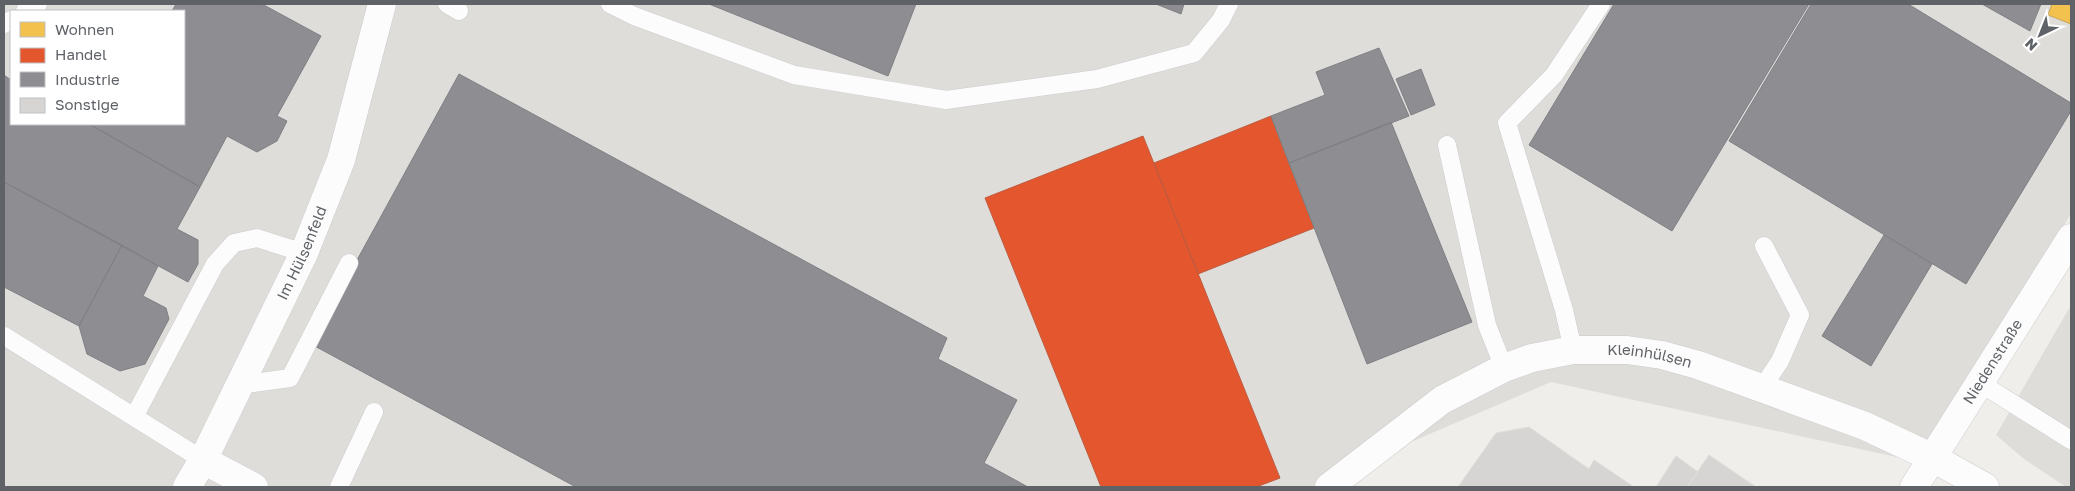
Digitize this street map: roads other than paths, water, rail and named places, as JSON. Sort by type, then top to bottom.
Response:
[{"type":"street","name":"Im Hülsenfeld","points":[[187,487],[203,460],[304,252],[341,160],[382,4]]},
{"type":"street","name":"Niedenstraße","points":[[1914,487],[2071,238]]},
{"type":"street","name":"Kleinhülsen","points":[[1339,485],[1442,400],[1504,368],[1532,358],[1574,350],[1627,350],[1662,355],[1698,365],[1865,426],[1932,458],[1985,487]]},
{"type":"street","points":[[203,460],[254,487]]},
{"type":"lane","points":[[610,4],[634,16],[794,75],[946,100],[1097,80],[1194,53],[1221,20],[1229,4]]},
{"type":"lane","points":[[1574,350],[1564,310],[1507,123],[1554,75],[1601,4]]},
{"type":"lane","points":[[1447,144],[1487,325],[1504,368]]},
{"type":"lane","points":[[134,417],[215,264],[234,243],[257,238],[304,252]]},
{"type":"lane","points":[[1762,388],[1780,361],[1800,315],[1764,246]]},
{"type":"lane","points":[[240,385],[290,378],[349,263]]},
{"type":"lane","points":[[4,336],[62,370],[203,460]]},
{"type":"lane","points":[[1980,383],[2071,440]]},
{"type":"lane","points":[[339,487],[374,412]]}]
